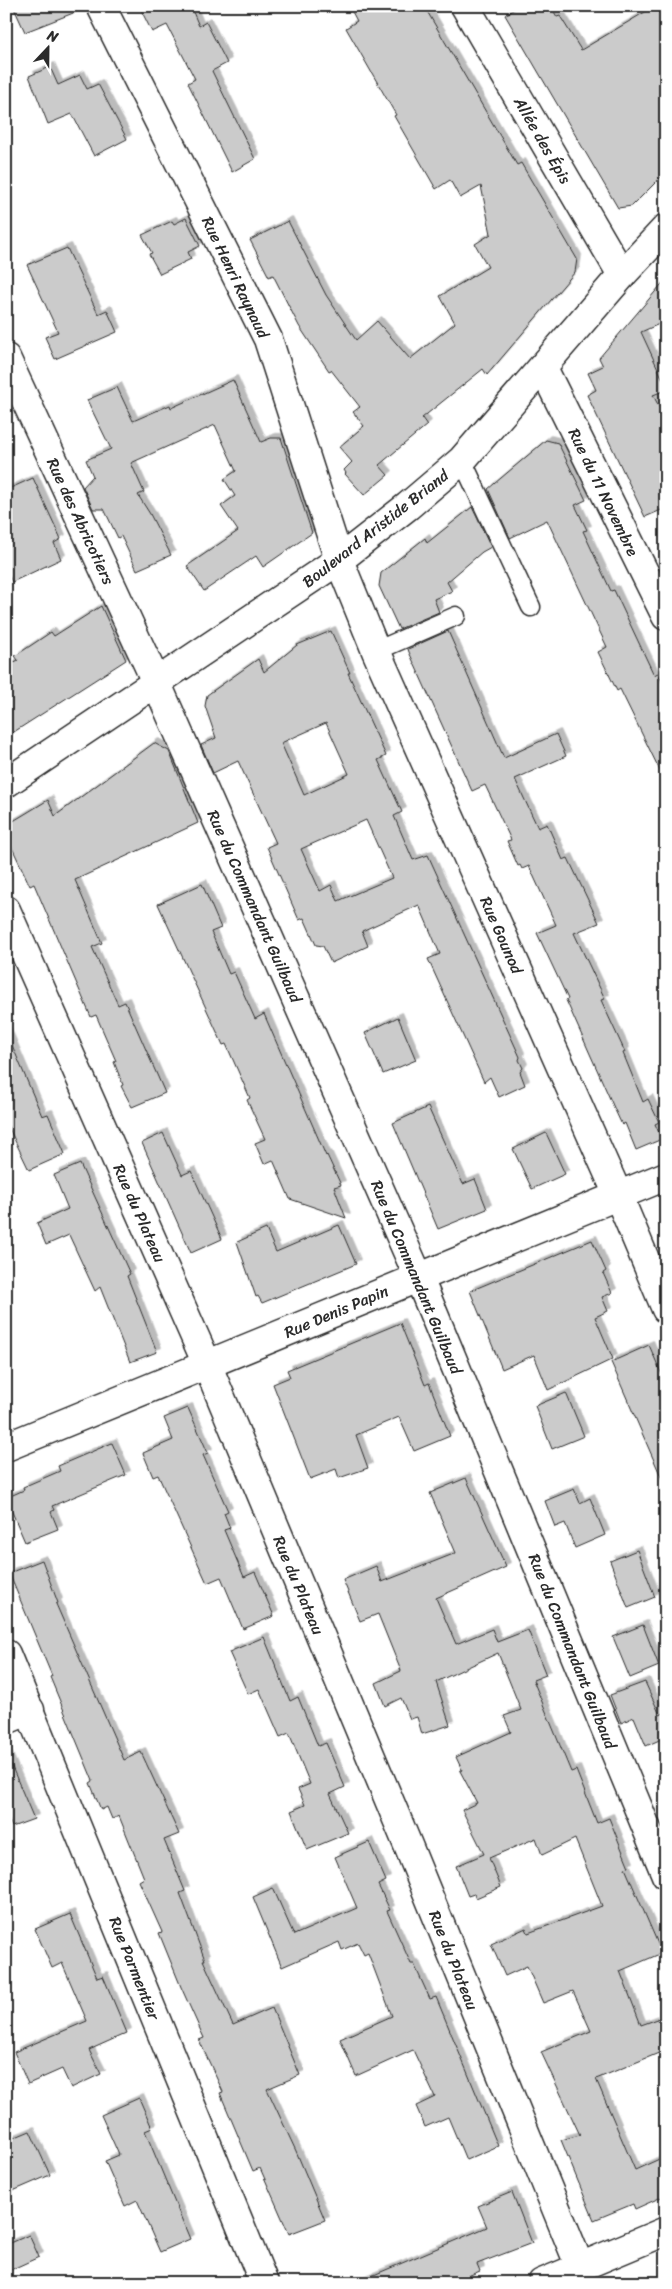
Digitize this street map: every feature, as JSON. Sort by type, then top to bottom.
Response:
[{"type":"street","name":"Rue Henri Raynaud","points":[[101,6],[268,339],[339,560]]},
{"type":"street","name":"Allée des Épis","points":[[465,6],[622,275]]},
{"type":"street","name":"Boulevard Aristide Briand","points":[[6,783],[157,684],[339,560],[408,506],[462,460],[622,275],[666,228]]},
{"type":"street","name":"Rue des Abricotiers","points":[[6,358],[157,684]]},
{"type":"street","name":"Rue du 11 Novembre","points":[[543,368],[666,616]]},
{"type":"street","name":"Rue Gounod","points":[[339,560],[376,651],[618,1195],[666,1309]]},
{"type":"street","name":"Rue du Commandant Guilbaud","points":[[157,684],[418,1276],[666,1875]]},
{"type":"street","name":"Rue du Plateau","points":[[6,910],[207,1364],[407,1843],[580,2267]]},
{"type":"street","name":"Rue Denis Papin","points":[[6,1447],[418,1276],[666,1176]]},
{"type":"street","name":"Rue Parmentier","points":[[6,1654],[18,1715],[264,2283]]},
{"type":"street","points":[[542,2283],[666,2231]]},
{"type":"lane","points":[[462,460],[531,607]]},
{"type":"lane","points":[[376,651],[456,616]]},
{"type":"building","points":[[13,6],[86,6],[86,8],[25,32]]},
{"type":"building","points":[[139,6],[205,6],[193,12],[199,26],[206,22],[227,63],[212,71],[255,159],[232,172],[188,83],[195,79],[167,25],[152,32]]},
{"type":"building","points":[[349,6],[424,6],[517,165],[521,163],[577,259],[575,272],[487,375],[483,369],[422,418],[427,425],[379,465],[388,475],[364,495],[345,474],[344,470],[352,462],[339,447],[364,426],[353,412],[360,407],[331,370],[329,371],[299,326],[273,275],[269,277],[250,240],[288,221],[326,295],[356,340],[377,321],[410,359],[455,323],[440,296],[488,267],[475,244],[491,234],[481,186],[460,198],[450,180],[436,189],[346,28],[357,21]]},
{"type":"building","points":[[519,6],[551,6],[557,17],[560,16],[581,50],[655,6],[666,6],[666,172],[632,206],[618,208],[505,15]]},
{"type":"building","points":[[50,67],[58,85],[80,75],[87,89],[98,84],[127,139],[94,156],[72,114],[48,124],[29,76]]},
{"type":"building","points":[[186,218],[200,246],[188,252],[191,259],[160,274],[149,254],[152,253],[142,235],[172,221],[174,224]]},
{"type":"building","points":[[67,248],[98,314],[107,310],[117,332],[55,359],[45,337],[58,332],[27,265]]},
{"type":"building","points":[[666,279],[666,321],[641,332],[666,386],[666,390],[653,395],[666,420],[666,508],[645,517],[587,395],[596,390],[588,373],[603,366],[599,358]]},
{"type":"building","points":[[233,380],[261,442],[271,438],[281,438],[312,533],[263,567],[256,556],[204,591],[187,566],[238,531],[221,506],[235,496],[224,479],[236,471],[215,425],[131,463],[144,492],[138,495],[171,555],[137,570],[121,536],[118,538],[104,509],[93,509],[83,487],[93,476],[86,460],[111,449],[87,400],[117,387],[133,421],[170,405],[171,408]]},
{"type":"building","points":[[546,440],[558,443],[586,500],[575,505],[587,530],[583,531],[611,591],[614,590],[654,675],[658,673],[666,690],[666,783],[620,689],[617,691],[598,652],[607,647],[547,520],[510,538],[488,489]]},
{"type":"building","points":[[33,478],[61,539],[54,543],[61,559],[12,582],[6,570],[6,490]]},
{"type":"building","points":[[472,507],[491,547],[482,552],[447,582],[452,591],[434,599],[439,612],[399,629],[379,586],[381,573],[425,538],[427,543]]},
{"type":"building","points":[[101,606],[126,660],[6,737],[6,667],[18,660],[15,656],[51,632],[54,636]]},
{"type":"building","points":[[331,631],[386,756],[378,760],[402,812],[394,816],[413,860],[428,855],[520,1057],[519,1060],[523,1068],[520,1072],[525,1085],[499,1097],[490,1077],[484,1082],[428,959],[440,954],[419,905],[362,931],[368,946],[331,963],[323,946],[316,945],[304,918],[299,920],[267,847],[276,843],[238,761],[213,773],[201,745],[216,738],[205,706],[207,695],[258,659],[264,672],[297,645]],"holes":[[[326,723],[349,774],[304,795],[281,743]],[[366,820],[392,878],[338,901],[331,885],[320,891],[301,849]]]},
{"type":"building","points":[[448,631],[504,758],[556,734],[566,756],[515,779],[538,828],[547,824],[563,860],[568,858],[599,923],[574,933],[605,999],[601,1000],[625,1052],[623,1053],[643,1102],[648,1099],[659,1122],[655,1124],[662,1139],[636,1150],[625,1123],[622,1125],[615,1110],[566,1000],[568,999],[537,933],[556,925],[529,866],[522,869],[520,865],[518,866],[507,841],[511,840],[485,785],[472,791],[409,652],[408,649]]},
{"type":"building","points":[[154,743],[169,751],[198,823],[75,880],[102,943],[92,947],[118,1005],[125,1002],[165,1093],[132,1107],[121,1086],[123,1085],[114,1062],[116,1061],[96,1015],[91,1017],[34,884],[30,886],[8,839],[10,823],[48,800],[55,816]]},
{"type":"building","points":[[202,884],[221,928],[211,932],[229,974],[234,972],[255,1019],[264,1014],[326,1156],[341,1185],[334,1187],[346,1218],[290,1199],[273,1160],[264,1164],[255,1143],[265,1139],[247,1100],[250,1098],[226,1044],[223,1045],[158,904]]},
{"type":"building","points":[[398,1017],[416,1060],[383,1074],[365,1033]]},
{"type":"building","points":[[6,1031],[42,1116],[48,1114],[65,1154],[29,1170],[6,1122]]},
{"type":"building","points":[[428,1107],[463,1184],[475,1179],[487,1209],[438,1229],[393,1123]]},
{"type":"building","points":[[163,1133],[182,1175],[191,1171],[222,1239],[191,1253],[142,1143]]},
{"type":"building","points":[[546,1133],[565,1174],[532,1189],[513,1149]]},
{"type":"building","points":[[80,1164],[130,1274],[127,1276],[157,1352],[130,1362],[100,1287],[95,1291],[69,1235],[46,1245],[37,1223],[68,1209],[54,1175]]},
{"type":"building","points":[[339,1225],[356,1264],[262,1303],[258,1296],[256,1297],[237,1242],[266,1229],[276,1252]]},
{"type":"building","points":[[592,1240],[606,1271],[603,1273],[612,1293],[602,1297],[608,1311],[595,1317],[613,1359],[548,1390],[534,1355],[502,1369],[470,1291]]},
{"type":"building","points":[[400,1323],[425,1385],[429,1383],[450,1436],[414,1451],[399,1417],[356,1435],[368,1468],[339,1478],[336,1469],[310,1479],[273,1384],[290,1377],[287,1370]]},
{"type":"building","points":[[649,1345],[666,1384],[666,1488],[611,1362]]},
{"type":"building","points":[[566,1393],[584,1436],[552,1449],[535,1406]]},
{"type":"building","points":[[188,1408],[208,1453],[203,1455],[228,1511],[224,1513],[230,1528],[224,1530],[244,1577],[255,1572],[274,1616],[243,1629],[221,1577],[207,1583],[158,1475],[153,1477],[143,1453],[173,1440],[164,1418]]},
{"type":"building","points":[[112,1443],[126,1475],[52,1506],[54,1510],[51,1512],[58,1529],[25,1542],[6,1498],[24,1490],[23,1487],[60,1471],[58,1466]]},
{"type":"building","points":[[466,1478],[506,1567],[436,1598],[456,1644],[492,1629],[497,1642],[528,1630],[546,1675],[533,1680],[571,1772],[576,1770],[597,1823],[609,1818],[629,1867],[625,1868],[662,1953],[620,1971],[641,2025],[666,2016],[666,2050],[596,2079],[635,2170],[666,2156],[666,2195],[635,2209],[633,2204],[594,2220],[561,2140],[580,2135],[541,2052],[591,2031],[573,1991],[543,2003],[527,1966],[505,1976],[491,1944],[526,1928],[528,1933],[602,1906],[575,1839],[542,1855],[536,1838],[489,1858],[501,1887],[476,1898],[474,1894],[468,1896],[456,1866],[484,1854],[462,1810],[477,1803],[460,1771],[462,1770],[456,1757],[511,1732],[504,1716],[521,1710],[498,1653],[436,1682],[450,1725],[422,1734],[417,1717],[410,1719],[401,1698],[385,1706],[376,1683],[401,1671],[378,1614],[360,1621],[343,1580],[376,1566],[382,1582],[456,1553],[430,1493]]},
{"type":"building","points":[[574,1489],[580,1503],[590,1498],[605,1535],[575,1548],[565,1523],[555,1527],[545,1501]]},
{"type":"building","points":[[637,1550],[655,1597],[628,1608],[610,1561]]},
{"type":"building","points":[[42,1560],[58,1603],[56,1604],[124,1760],[141,1752],[179,1834],[164,1840],[185,1891],[180,1893],[205,1960],[203,1960],[233,2025],[272,2008],[300,2075],[267,2089],[325,2220],[289,2234],[260,2168],[253,2171],[220,2093],[223,2092],[199,2040],[204,2038],[159,1933],[162,1932],[139,1881],[144,1878],[119,1816],[112,1819],[107,1807],[101,1810],[90,1783],[93,1781],[9,1573]]},
{"type":"building","points":[[643,1625],[659,1666],[630,1678],[613,1637]]},
{"type":"building","points":[[264,1637],[290,1701],[298,1697],[318,1746],[326,1743],[345,1787],[330,1794],[348,1833],[307,1850],[291,1811],[305,1805],[298,1789],[310,1784],[289,1733],[280,1737],[259,1689],[248,1694],[229,1652]]},
{"type":"building","points":[[645,1682],[660,1715],[666,1712],[666,1737],[646,1746],[634,1717],[621,1723],[610,1695]]},
{"type":"building","points":[[6,1753],[34,1819],[12,1827],[6,1814]]},
{"type":"building","points":[[369,1842],[386,1881],[378,1885],[390,1910],[387,1911],[411,1964],[414,1964],[430,1999],[436,1997],[498,2146],[466,2160],[448,2117],[425,2127],[416,2106],[435,2097],[413,2050],[356,2076],[340,2039],[392,2016],[368,1953],[364,1955],[358,1943],[342,1950],[339,1942],[282,1967],[253,1897],[273,1888],[294,1935],[357,1908],[335,1857]]},
{"type":"building","points":[[70,1914],[97,1978],[103,1976],[127,2033],[89,2050],[101,2074],[71,2088],[62,2069],[28,2084],[14,2052],[87,2021],[62,1963],[52,1968],[35,1929]]},
{"type":"building","points":[[139,2098],[152,2128],[145,2131],[190,2239],[160,2252],[137,2200],[125,2206],[105,2161],[119,2155],[101,2115]]},
{"type":"building","points":[[30,2131],[50,2175],[6,2194],[6,2141]]},
{"type":"building","points":[[512,2192],[532,2243],[477,2264],[480,2271],[451,2283],[355,2283],[487,2227],[478,2206]]},
{"type":"building","points":[[29,2235],[39,2257],[6,2272],[6,2245]]}]
